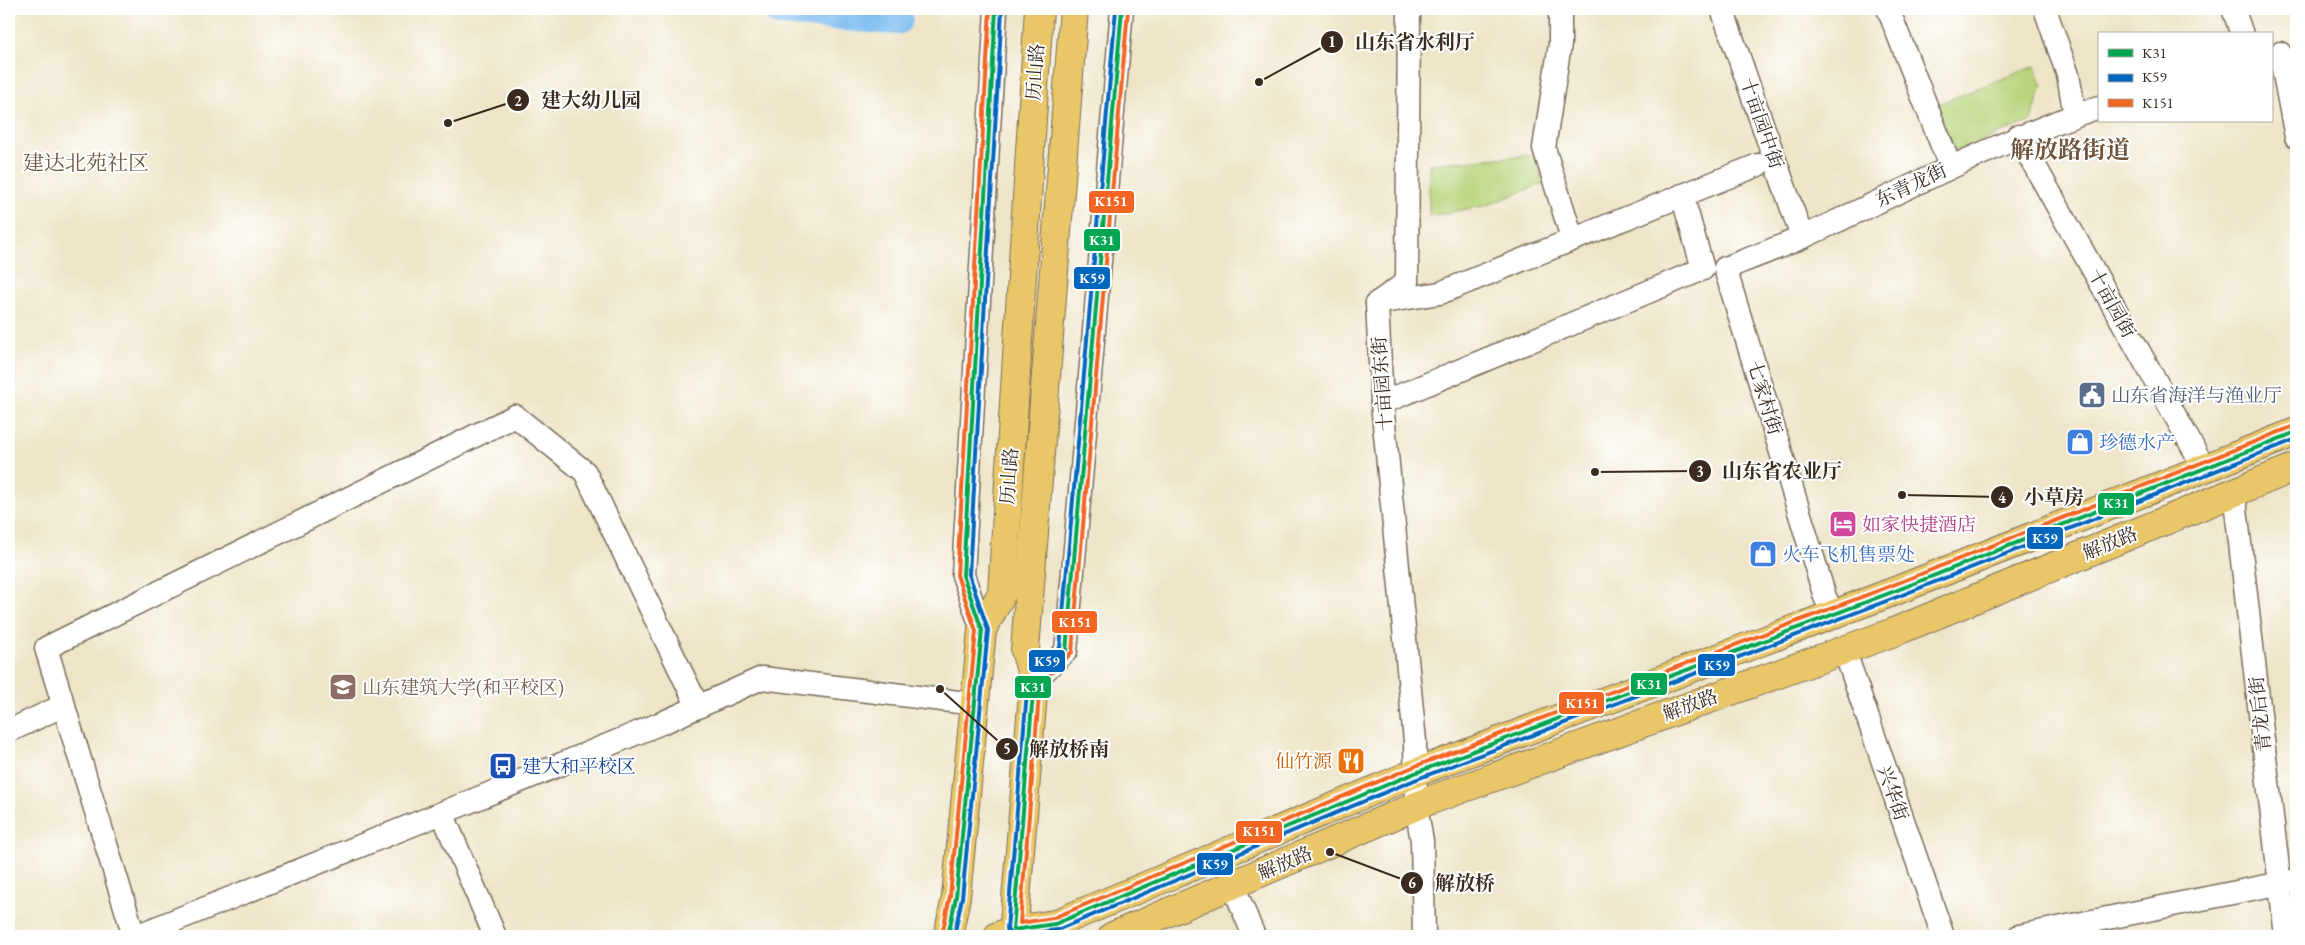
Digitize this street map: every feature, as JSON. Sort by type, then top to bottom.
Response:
[{"type":"main road","name":"历山路","points":[[948,936],[956,897],[982,630],[1002,592],[1039,9]]},
{"type":"main road","name":"历山路","points":[[1008,934],[1034,681],[1025,650],[1074,9]]},
{"type":"main road","name":"解放路","points":[[1008,934],[1056,924],[1415,773],[1832,614],[2296,432]]},
{"type":"main road","name":"解放路","points":[[1113,936],[1416,806],[1908,626],[2296,467]]},
{"type":"street","points":[[982,630],[963,576],[996,9]]},
{"type":"street","points":[[1034,681],[1066,651],[1122,9]]},
{"type":"street","points":[[1378,304],[1407,282],[1408,9]]},
{"type":"street","points":[[1560,9],[1560,44],[1544,148],[1572,238]]},
{"type":"street","name":"十亩园中街","points":[[1722,9],[1802,237]]},
{"type":"street","points":[[1888,9],[1950,166]]},
{"type":"street","points":[[2045,9],[2068,75],[2075,115]]},
{"type":"street","points":[[2233,9],[2241,32]]},
{"type":"street","points":[[2283,52],[2296,137]]},
{"type":"street","name":"东青龙街","points":[[1725,268],[1802,237],[1950,166],[2018,136],[2098,107]]},
{"type":"street","name":"十亩园街","points":[[2018,136],[2205,469]]},
{"type":"street","points":[[1378,304],[1440,293],[1758,164]]},
{"type":"street","points":[[1382,403],[1702,269],[1682,195]]},
{"type":"street","name":"七家村街","points":[[1725,268],[1825,597],[1832,614]]},
{"type":"street","name":"十亩园东街","points":[[1378,304],[1382,403],[1415,741],[1416,806],[1422,841],[1424,936]]},
{"type":"street","points":[[698,707],[585,472],[515,416],[46,648],[135,936],[442,813],[698,707],[762,678],[975,704]]},
{"type":"street","name":"青龙后街","points":[[2234,492],[2288,882],[2286,936]]},
{"type":"street","name":"兴华街","points":[[1844,649],[1943,936]]},
{"type":"street","points":[[9,731],[64,705]]},
{"type":"street","points":[[442,813],[495,936]]},
{"type":"street","points":[[2019,936],[2288,882]]},
{"type":"street","points":[[1233,885],[1254,936]]},
{"type":"green space","points":[[2035,66],[2042,85],[2031,121],[1948,154],[1938,104]]},
{"type":"green space","points":[[1534,155],[1544,183],[1488,205],[1429,216],[1429,164]]},
{"type":"waterway","points":[[780,9],[896,18]]},
{"type":"transit line","name":"K151","points":[[942,935],[950,896],[976,631],[957,575],[990,9]]},
{"type":"transit line","name":"K31","points":[[948,936],[956,897],[982,630],[963,575],[996,9]]},
{"type":"transit line","name":"K59","points":[[954,936],[962,898],[988,630],[969,574],[1002,9]]},
{"type":"transit line","name":"K59","points":[[1116,9],[1060,648],[1028,680],[1007,929],[1011,936],[1057,930],[1417,779],[1897,597],[2296,439]]},
{"type":"transit line","name":"K31","points":[[1122,9],[1066,651],[1034,681],[1013,930],[1055,924],[1415,773],[1895,591],[2296,432]]},
{"type":"transit line","name":"K151","points":[[1128,10],[1072,652],[1040,684],[1020,923],[1053,918],[1413,767],[1893,585],[2294,426]]},
{"type":"place","name":"山东省水利厅","points":[[1259,82]]},
{"type":"place","name":"建大幼儿园","points":[[448,123]]},
{"type":"place","name":"山东省海洋与渔业厅","points":[[2092,395]]},
{"type":"place","name":"珍德水产","points":[[2080,442]]},
{"type":"place","name":"山东省农业厅","points":[[1595,472]]},
{"type":"place","name":"小草房","points":[[1902,495]]},
{"type":"place","name":"如家快捷酒店","points":[[1843,524]]},
{"type":"place","name":"火车飞机售票处","points":[[1763,554]]},
{"type":"place","name":"山东建筑大学(和平校区)","points":[[343,687]]},
{"type":"place","name":"解放桥南","points":[[940,689]]},
{"type":"place","name":"仙竹源","points":[[1351,761]]},
{"type":"place","name":"建大和平校区","points":[[503,766]]},
{"type":"place","name":"解放桥","points":[[1330,852]]},
{"type":"district","name":"解放路街道","points":[[2070,149]]},
{"type":"district","name":"建达北苑社区","points":[[86,162]]}]
